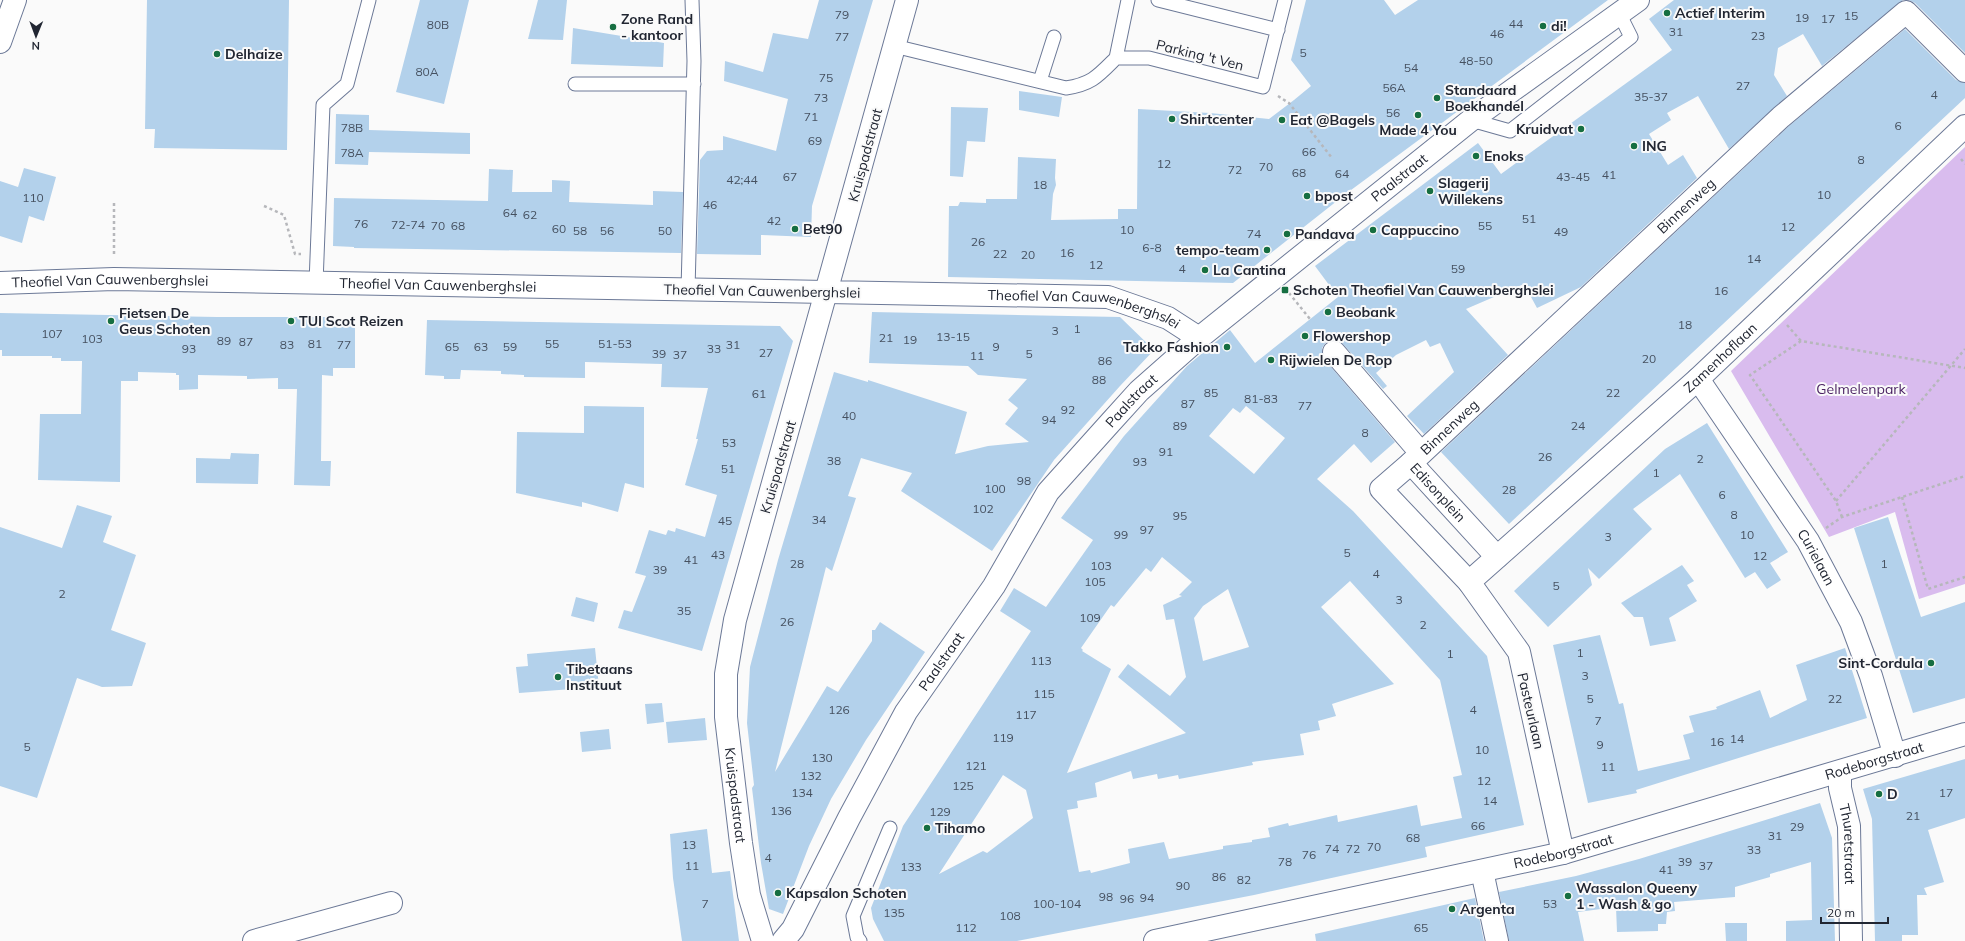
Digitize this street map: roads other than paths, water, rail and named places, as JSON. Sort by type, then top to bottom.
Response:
[{"type":"street","points":[[0,42],[15,0]]},
{"type":"street","name":"Kruispadstraat","points":[[763,941],[749,894],[741,844],[726,717],[726,674],[735,620],[908,0]]},
{"type":"street","name":"Paalstraat","points":[[783,941],[793,929],[849,818],[906,712],[994,586],[1048,492],[1140,392],[1199,338],[1471,120],[1638,0]]},
{"type":"street","name":"Binnenweg","points":[[1416,458],[1781,116],[1906,12],[1965,71]]},
{"type":"street","name":"Zamenhoflaan","points":[[1469,582],[1698,379],[1965,126]]},
{"type":"street","name":"Theofiel Van Cauwenberghslei","points":[[0,283],[114,279],[1108,297],[1168,318],[1199,338]]},
{"type":"street","name":"Edisonplein","points":[[1334,352],[1416,458],[1497,557]]},
{"type":"street","name":"Curielaan","points":[[1698,379],[1808,541],[1851,622],[1871,676],[1895,756]]},
{"type":"street","name":"Edisonplein","points":[[1416,458],[1381,489],[1469,582]]},
{"type":"street","name":"Pasteurlaan","points":[[1469,582],[1518,652],[1563,853]]},
{"type":"street","name":"Rodeborgstraat","points":[[1155,941],[1563,853],[1895,756],[1965,734]]},
{"type":"street","name":"Thuretstraat","points":[[1840,772],[1840,788],[1848,826],[1851,941]]},
{"type":"street","points":[[1482,870],[1497,941]]},
{"type":"street","points":[[254,941],[391,903]]},
{"type":"lane","points":[[316,283],[323,105],[347,84],[369,0]]},
{"type":"lane","points":[[688,290],[694,84],[692,0]]},
{"type":"lane","points":[[894,46],[1066,88],[1078,86],[1094,80],[1116,58],[1128,0]]},
{"type":"lane","points":[[1158,0],[1278,30],[1285,0]]},
{"type":"lane","points":[[1471,120],[1510,131],[1631,37],[1619,13]]},
{"type":"lane","name":"Parking 't Ven","points":[[1116,58],[1150,58],[1264,87],[1278,30]]},
{"type":"lane","points":[[1040,81],[1054,37]]},
{"type":"lane","points":[[575,84],[694,84]]},
{"type":"lane","points":[[860,941],[857,937],[853,916],[890,828]]},
{"type":"place","name":"Actief Interim","points":[[1667,13]]},
{"type":"place","name":"di!","points":[[1543,26]]},
{"type":"place","name":"Zone Rand - kantoor","points":[[613,27]]},
{"type":"place","name":"Delhaize","points":[[217,54]]},
{"type":"place","name":"Standaard Boekhandel","points":[[1437,98]]},
{"type":"place","name":"Made 4 You","points":[[1418,115]]},
{"type":"place","name":"Shirtcenter","points":[[1172,119]]},
{"type":"place","name":"Eat @Bagels","points":[[1282,120]]},
{"type":"place","name":"Kruidvat","points":[[1581,129]]},
{"type":"place","name":"ING","points":[[1634,146]]},
{"type":"place","name":"Enoks","points":[[1476,156]]},
{"type":"place","name":"Slagerij Willekens","points":[[1430,191]]},
{"type":"place","name":"bpost","points":[[1307,196]]},
{"type":"place","name":"Bet90","points":[[795,229]]},
{"type":"place","name":"Cappuccino","points":[[1373,230]]},
{"type":"place","name":"Pandava","points":[[1287,234]]},
{"type":"place","name":"tempo-team","points":[[1267,250]]},
{"type":"place","name":"La Cantina","points":[[1205,270]]},
{"type":"place","name":"Schoten Theofiel Van Cauwenberghslei","points":[[1285,290]]},
{"type":"place","name":"Beobank","points":[[1328,312]]},
{"type":"place","name":"Fietsen De Geus Schoten","points":[[111,321]]},
{"type":"place","name":"TUI Scot Reizen","points":[[291,321]]},
{"type":"place","name":"Flowershop","points":[[1305,336]]},
{"type":"place","name":"Takko Fashion","points":[[1227,347]]},
{"type":"place","name":"Rijwielen De Rop","points":[[1271,360]]},
{"type":"place","name":"Sint-Cordula","points":[[1931,663]]},
{"type":"place","name":"Tibetaans Instituut","points":[[558,677]]},
{"type":"place","name":"D","points":[[1879,794]]},
{"type":"place","name":"Tihamo","points":[[927,828]]},
{"type":"place","name":"Kapsalon Schoten","points":[[778,893]]},
{"type":"place","name":"Wassalon Queeny 1 - Wash & go","points":[[1568,896]]},
{"type":"place","name":"Argenta","points":[[1452,909]]},
{"type":"park label","name":"Gelmelenpark","points":[[1861,389]]}]
